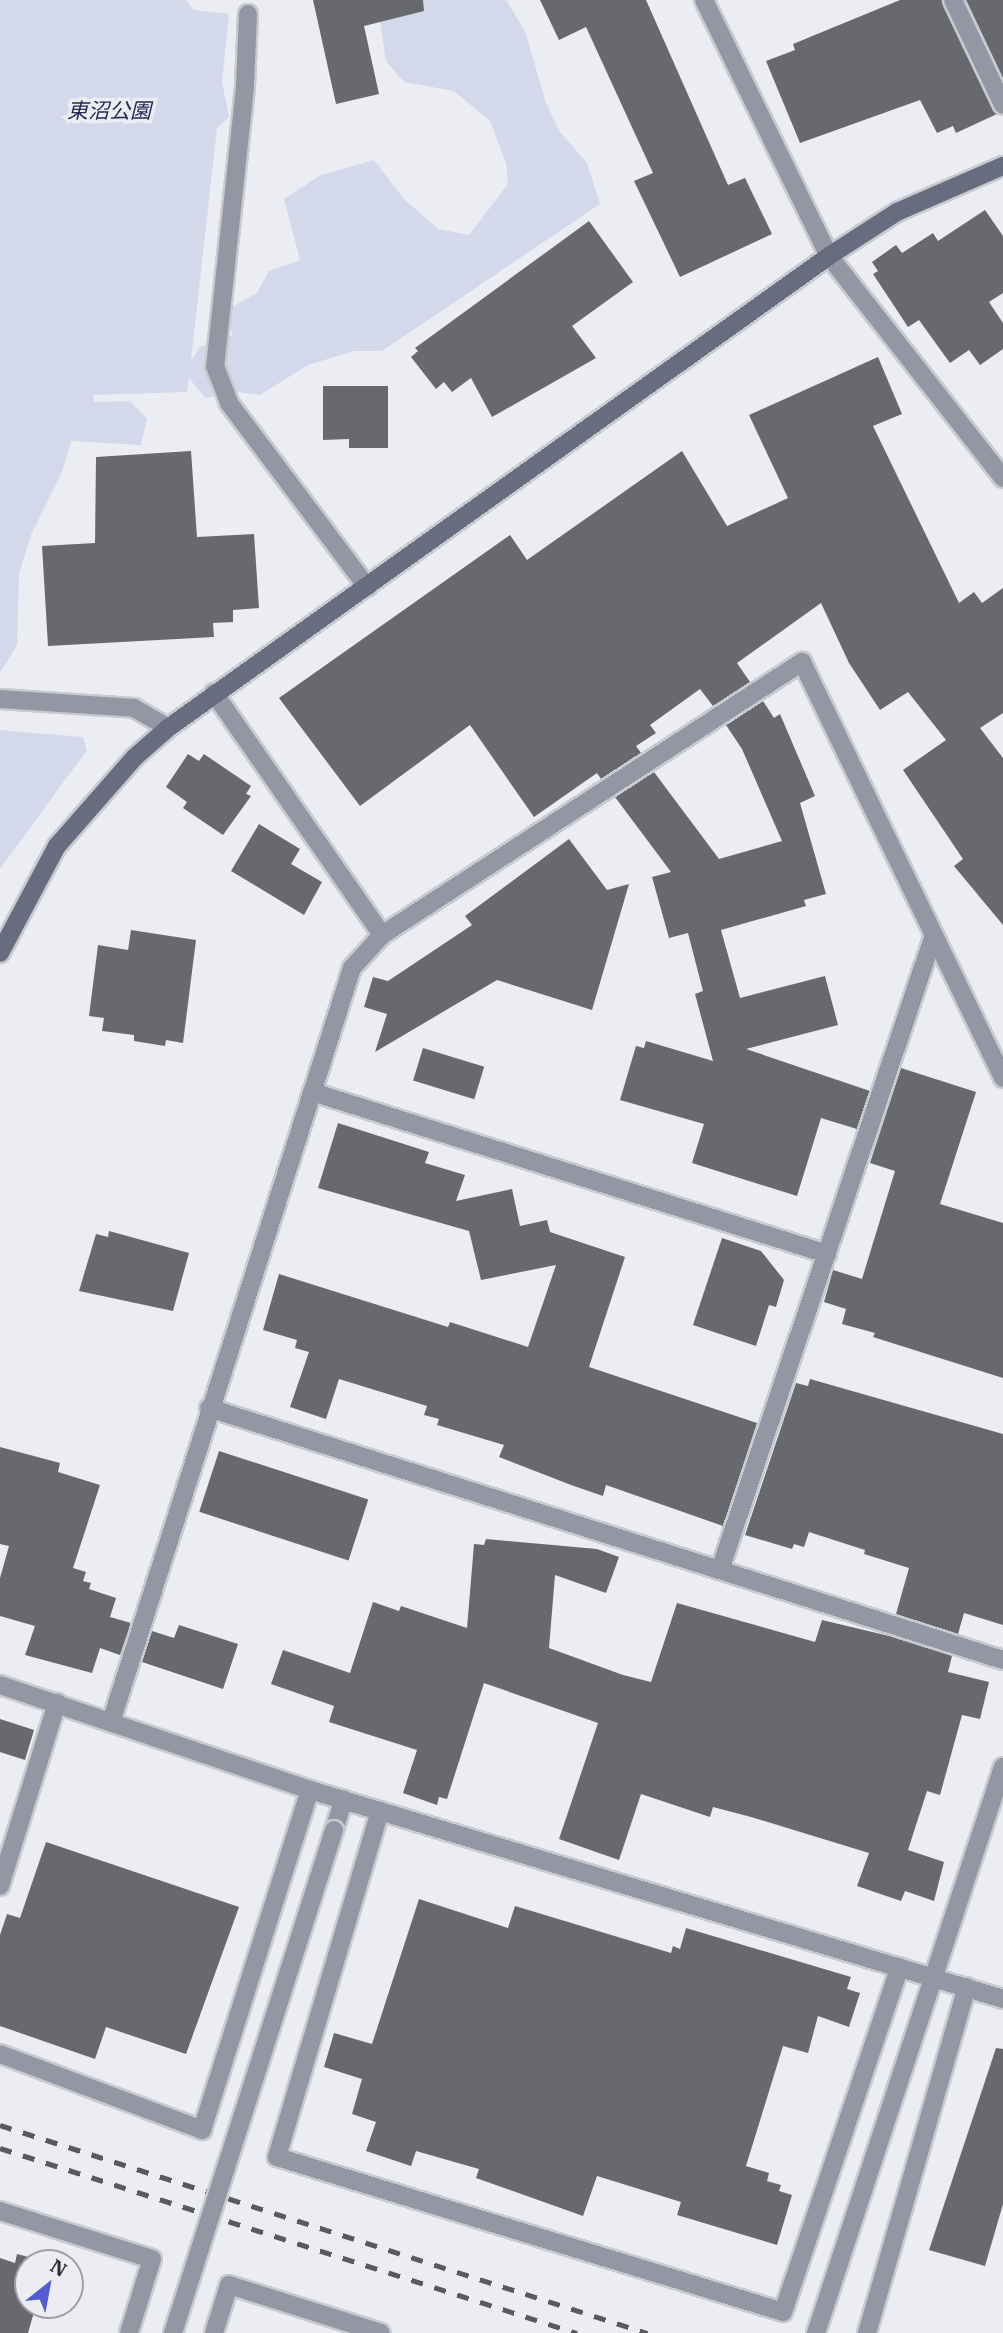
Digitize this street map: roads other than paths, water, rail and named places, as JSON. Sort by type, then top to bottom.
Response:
[{"type":"street","points":[[704,0],[829,256],[1003,478]]},
{"type":"street","points":[[953,0],[1003,105]]},
{"type":"street","points":[[248,14],[245,87],[215,366],[229,403],[367,587]]},
{"type":"street","points":[[0,953],[57,846],[135,757],[168,728],[829,256],[897,212],[1003,166]]},
{"type":"street","points":[[112,1719],[209,1408],[352,968],[382,935],[802,662],[1003,1078]]},
{"type":"street","points":[[214,693],[382,935]]},
{"type":"street","points":[[0,699],[134,708],[168,728]]},
{"type":"street","points":[[720,1570],[934,935]]},
{"type":"street","points":[[312,1092],[827,1254]]},
{"type":"street","points":[[209,1408],[1003,1660]]},
{"type":"street","points":[[0,1685],[112,1719],[310,1790],[934,1975],[1003,1999]]},
{"type":"street","points":[[0,1886],[57,1703]]},
{"type":"street","points":[[816,2333],[1003,1767]]},
{"type":"street","points":[[0,2054],[202,2130],[310,1790]]},
{"type":"street","points":[[173,2333],[344,1800]]},
{"type":"street","points":[[380,1811],[278,2157],[783,2312],[900,1967]]},
{"type":"street","points":[[867,2333],[967,1987]]},
{"type":"street","points":[[0,2211],[152,2259],[130,2333]]},
{"type":"street","points":[[214,2333],[229,2286],[373,2332]]},
{"type":"railway","points":[[0,2125],[647,2333]]},
{"type":"railway","points":[[0,2148],[577,2333]]},
{"type":"park label","name":"東沼公園","points":[[109,110]]}]
